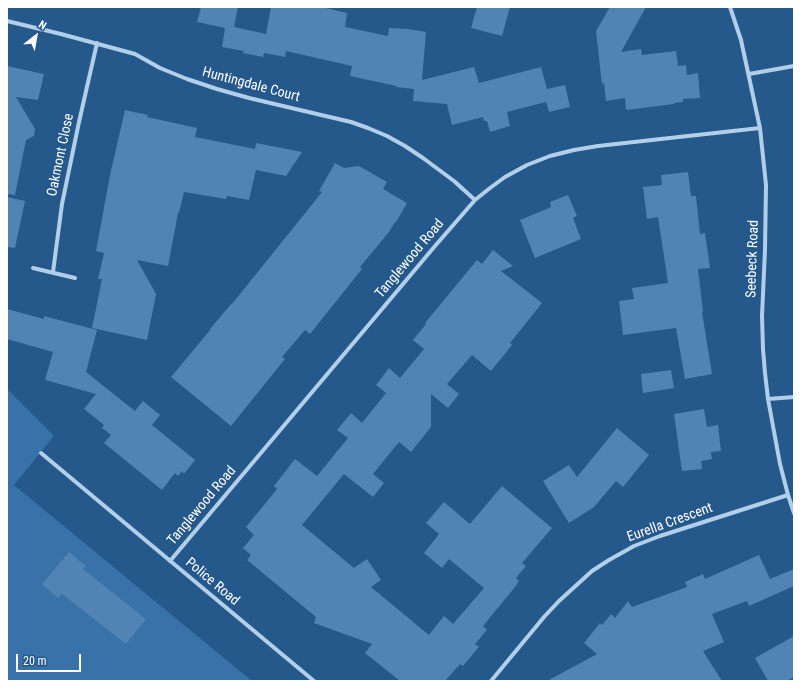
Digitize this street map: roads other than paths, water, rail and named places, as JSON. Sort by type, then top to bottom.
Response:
[{"type":"street","name":"Seebeck Road","points":[[730,7],[741,40],[760,128],[766,185],[762,316],[765,373],[768,399],[780,464],[794,512]]},
{"type":"street","name":"Huntingdale Court","points":[[7,22],[61,34],[135,54],[160,68],[217,89],[351,122],[368,128],[387,136],[423,158],[454,181],[475,200]]},
{"type":"street","name":"Oakmont Close","points":[[53,272],[62,204],[97,43]]},
{"type":"street","points":[[749,74],[794,66]]},
{"type":"street","name":"Tanglewood Road","points":[[170,561],[475,200],[505,177],[527,165],[550,156],[574,150],[760,128]]},
{"type":"street","points":[[33,268],[75,278]]},
{"type":"street","points":[[768,399],[794,397]]},
{"type":"street","name":"Police Road","points":[[41,453],[314,681]]},
{"type":"street","name":"Eurella Crescent","points":[[491,681],[544,617],[592,571],[609,560],[634,546],[660,536],[788,495]]}]
